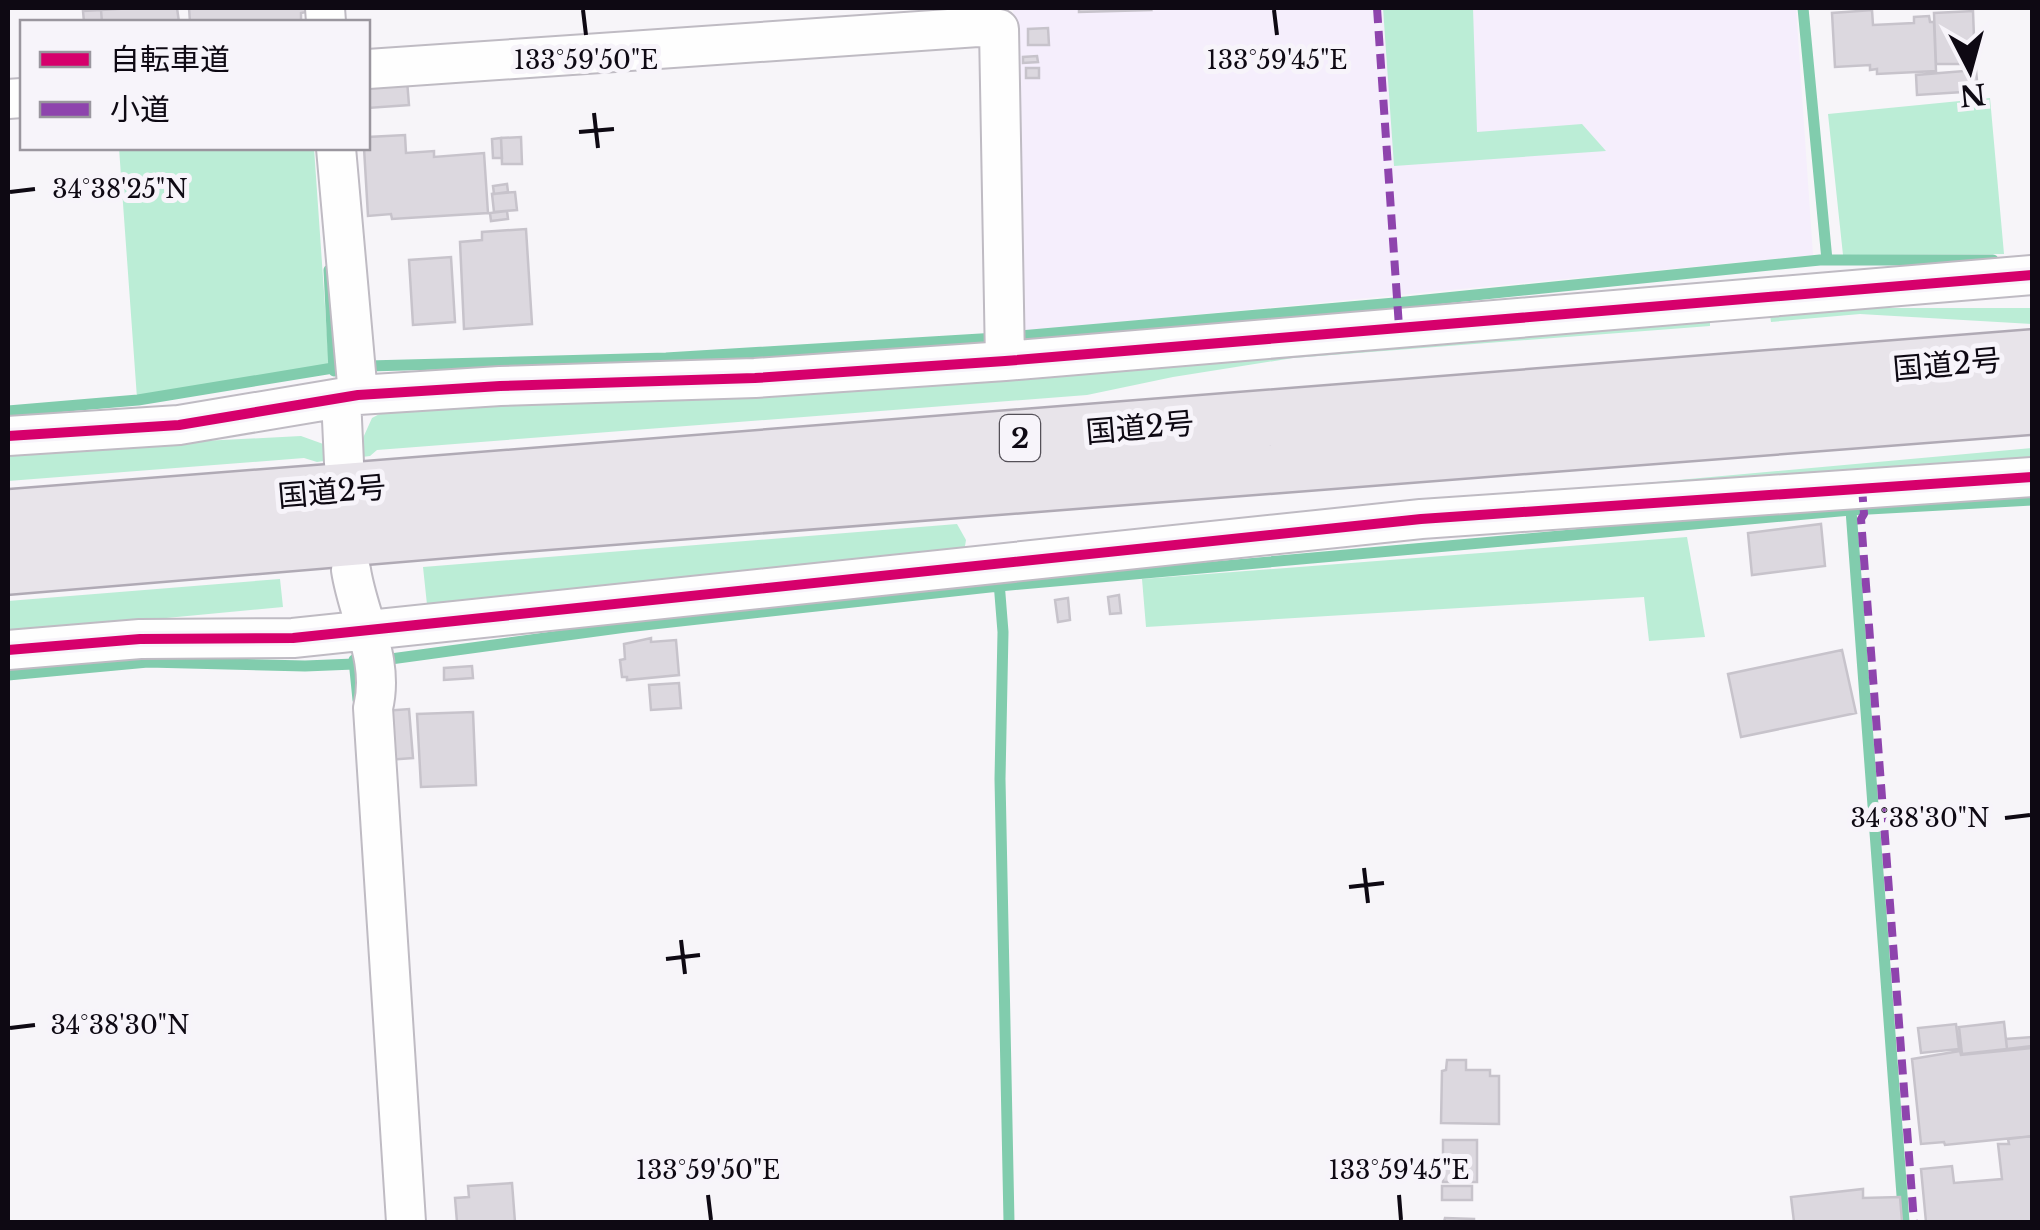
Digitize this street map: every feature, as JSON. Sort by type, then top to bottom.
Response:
[{"type":"highway","name":"国道2号","points":[[8,518],[2032,358]]},
{"type":"highway","name":"国道2号","points":[[8,566],[2032,406]]},
{"type":"street","points":[[370,70],[984,26],[999,29],[1006,361]]},
{"type":"street","points":[[336,150],[350,396],[344,463]]},
{"type":"street","points":[[8,436],[179,425],[350,396],[500,386],[755,378],[1006,361],[2032,275]]},
{"type":"street","points":[[8,650],[140,639],[294,638],[372,651],[1421,519],[2032,477]]},
{"type":"street","points":[[351,570],[378,691],[374,708],[406,1222]]},
{"type":"shaded area","points":[[1013,8],[1796,8],[1813,255],[1017,332]]},
{"type":"green space","points":[[1383,8],[1473,8],[1477,132],[1582,124],[1606,151],[1394,166]]},
{"type":"green space","points":[[1990,98],[2004,254],[1843,255],[1828,114]]},
{"type":"green space","points":[[119,150],[314,150],[329,364],[137,398]]},
{"type":"green space","points":[[1846,308],[2032,308],[2032,324],[1860,314],[1771,322],[1770,315]]},
{"type":"green space","points":[[1710,314],[1710,326],[1293,358],[1087,395],[377,450],[370,456],[354,458],[372,418],[389,409]]},
{"type":"green space","points":[[301,436],[326,445],[337,459],[317,462],[304,458],[8,481],[8,451]]},
{"type":"green space","points":[[2032,448],[2032,464],[1490,497]]},
{"type":"green space","points":[[957,524],[966,540],[964,552],[428,614],[423,567]]},
{"type":"green space","points":[[1687,537],[1705,637],[1649,641],[1644,597],[1146,627],[1142,579]]},
{"type":"green space","points":[[280,579],[283,607],[8,633],[8,601]]},
{"type":"building","points":[[177,8],[179,20],[102,20],[101,10]]},
{"type":"building","points":[[189,8],[306,8],[301,20],[190,20]]},
{"type":"building","points":[[1079,8],[1150,8],[1151,10],[1079,12]]},
{"type":"building","points":[[101,10],[102,20],[84,20],[83,11]]},
{"type":"building","points":[[1872,10],[1873,25],[1914,23],[1914,17],[1929,16],[1930,22],[1934,22],[1936,71],[1877,74],[1877,69],[1870,70],[1870,65],[1835,67],[1832,13]]},
{"type":"building","points":[[1973,11],[1975,64],[1936,64],[1934,13]]},
{"type":"building","points":[[1048,28],[1049,45],[1028,45],[1028,29]]},
{"type":"building","points":[[1037,56],[1038,62],[1023,63],[1023,57]]},
{"type":"building","points":[[1026,68],[1039,68],[1039,78],[1026,78]]},
{"type":"building","points":[[1976,70],[1978,91],[1917,95],[1916,75]]},
{"type":"building","points":[[407,80],[409,105],[370,108],[370,82]]},
{"type":"building","points":[[405,135],[406,153],[434,151],[434,157],[484,153],[488,213],[392,219],[391,214],[368,216],[364,150],[370,150],[370,137]]},
{"type":"building","points":[[521,137],[522,164],[502,164],[501,138]]},
{"type":"building","points":[[501,138],[502,158],[493,158],[492,139]]},
{"type":"building","points":[[507,184],[508,192],[494,194],[493,186]]},
{"type":"building","points":[[515,192],[517,210],[494,212],[492,194]]},
{"type":"building","points":[[507,211],[508,219],[491,221],[490,213]]},
{"type":"building","points":[[526,229],[532,324],[464,329],[460,242],[482,240],[482,232]]},
{"type":"building","points":[[451,257],[455,322],[413,325],[409,260]]},
{"type":"building","points":[[1821,524],[1825,566],[1752,575],[1748,533]]},
{"type":"building","points":[[1119,595],[1121,613],[1110,614],[1108,597]]},
{"type":"building","points":[[1068,598],[1070,620],[1058,622],[1055,600]]},
{"type":"building","points":[[651,638],[651,642],[676,640],[679,675],[627,680],[622,677],[620,660],[625,659],[624,644]]},
{"type":"building","points":[[1842,650],[1856,713],[1741,737],[1728,674]]},
{"type":"building","points":[[472,666],[473,678],[444,680],[444,668]]},
{"type":"building","points":[[679,683],[681,708],[651,710],[649,685]]},
{"type":"building","points":[[409,709],[413,758],[387,760],[384,711]]},
{"type":"building","points":[[473,712],[476,785],[421,787],[417,714]]},
{"type":"building","points":[[2004,1022],[2007,1049],[1962,1054],[1959,1027]]},
{"type":"building","points":[[1956,1024],[1959,1049],[1921,1053],[1918,1028]]},
{"type":"building","points":[[2032,1037],[2032,1046],[2007,1049],[2006,1039]]},
{"type":"building","points":[[2032,1048],[2032,1136],[1921,1144],[1912,1059],[1960,1051],[1961,1055]]},
{"type":"building","points":[[1447,1060],[1466,1060],[1466,1070],[1490,1070],[1490,1076],[1499,1076],[1499,1124],[1441,1123],[1442,1071],[1446,1070]]},
{"type":"building","points":[[2032,1136],[2032,1222],[1926,1222],[1921,1169],[1952,1166],[1954,1183],[2002,1179],[1998,1144]]},
{"type":"building","points":[[1443,1140],[1477,1140],[1477,1182],[1443,1182]]},
{"type":"building","points":[[512,1183],[515,1222],[457,1222],[455,1198],[469,1197],[468,1186]]},
{"type":"building","points":[[1442,1186],[1472,1186],[1472,1200],[1442,1200]]},
{"type":"building","points":[[1863,1189],[1863,1198],[1900,1197],[1902,1222],[1794,1222],[1791,1197]]},
{"type":"building","points":[[1445,1218],[1474,1219],[1474,1222],[1444,1222]]},
{"type":"waterway","points":[[1803,8],[1827,260]]},
{"type":"waterway","points":[[1020,336],[1820,260],[1993,260]]},
{"type":"waterway","points":[[329,270],[334,371]]},
{"type":"waterway","points":[[368,366],[666,358],[997,338]]},
{"type":"waterway","points":[[8,411],[138,400],[339,367]]},
{"type":"waterway","points":[[8,675],[148,662],[354,664],[626,627],[999,586],[1851,510],[2032,500]]},
{"type":"waterway","points":[[1851,510],[1904,1222]]},
{"type":"waterway","points":[[999,582],[1003,632],[1000,779],[1009,1222]]},
{"type":"waterway","points":[[354,660],[358,700]]},
{"type":"marked path","points":[[1377,8],[1399,327]]},
{"type":"marked path","points":[[1862,487],[1861,519],[1914,1222]]},
{"type":"cycle path","points":[[8,436],[179,425],[358,395],[755,378],[1005,361],[2032,275]]},
{"type":"cycle path","points":[[8,650],[140,639],[293,638],[1421,519],[2032,477]]}]
